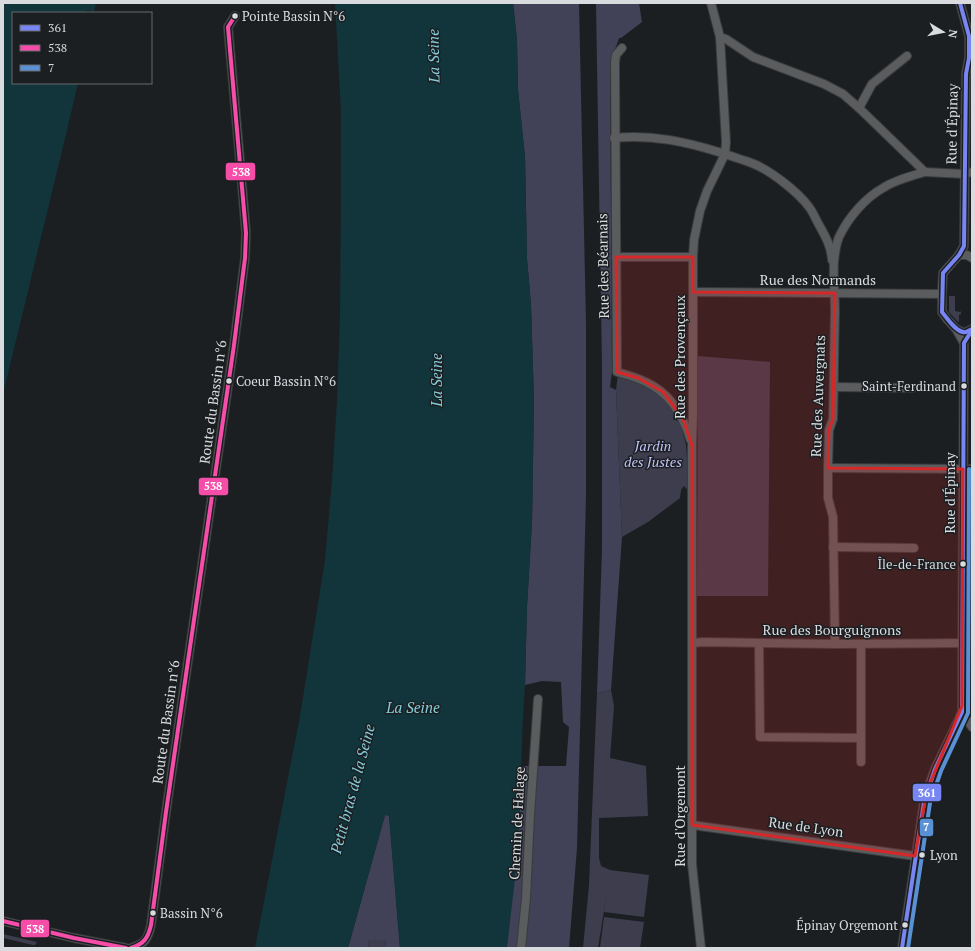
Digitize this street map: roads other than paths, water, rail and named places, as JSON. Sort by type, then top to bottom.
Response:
[{"type":"street","name":"Rue des Provençaux","points":[[692,683],[694,240],[700,211],[707,191],[725,154],[726,142],[720,38],[712,3]]},
{"type":"street","name":"Rue d'Épinay","points":[[902,948],[923,807],[935,769],[960,716],[962,706],[968,469],[964,343],[956,329],[943,314],[942,294],[943,273],[959,255],[964,246],[968,173],[969,36],[960,3]]},
{"type":"street","name":"Route du Bassin n°6","points":[[131,948],[138,946],[146,940],[151,925],[244,270],[246,233],[228,27],[235,16]]},
{"type":"street","points":[[720,38],[726,39],[753,57],[824,84],[843,94],[925,172],[945,174],[968,173]]},
{"type":"street","name":"Rue des Béarnais","points":[[622,48],[616,55],[614,64],[617,372],[638,378],[662,392],[676,408],[683,419],[692,446]]},
{"type":"street","points":[[859,108],[872,84],[907,56]]},
{"type":"street","points":[[614,138],[630,136],[649,137],[692,144],[756,165],[772,174],[796,193],[809,207],[829,243],[834,279]]},
{"type":"street","name":"Rue des Auvergnats","points":[[834,644],[833,516],[828,498],[828,468],[829,430],[833,419],[834,387],[834,260],[839,236],[856,212],[868,199],[882,188],[896,181],[925,172]]},
{"type":"street","points":[[964,246],[972,257]]},
{"type":"street","points":[[959,255],[972,257]]},
{"type":"street","points":[[616,257],[693,257]]},
{"type":"street","name":"Rue des Normands","points":[[693,292],[942,294]]},
{"type":"street","points":[[956,329],[962,332],[972,330]]},
{"type":"street","points":[[964,343],[972,330]]},
{"type":"street","points":[[834,387],[913,388]]},
{"type":"street","points":[[828,468],[968,469]]},
{"type":"street","points":[[833,547],[914,548]]},
{"type":"street","name":"Rue des Bourguignons","points":[[692,643],[972,643]]},
{"type":"street","points":[[760,643],[760,738],[861,738]]},
{"type":"street","points":[[861,644],[861,762]]},
{"type":"street","name":"Rue d'Orgemont","points":[[692,683],[692,864],[701,948]]},
{"type":"street","name":"Chemin de Halage","points":[[521,948],[526,898],[538,699]]},
{"type":"street","points":[[960,716],[966,718],[972,727]]},
{"type":"street","name":"Rue de Lyon","points":[[692,825],[915,856]]},
{"type":"street","points":[[3,921],[74,938],[126,948]]},
{"type":"water","points":[[3,3],[96,3],[94,12],[87,10],[86,12],[12,12],[12,84],[78,84],[3,394]]},
{"type":"water","name":"La Seine","points":[[335,3],[513,3],[517,41],[518,90],[525,157],[527,259],[531,305],[534,401],[532,522],[527,606],[519,826],[507,948],[400,948],[389,816],[385,815],[348,948],[255,948],[300,716],[325,560],[332,480],[340,315],[341,195],[341,112]]},
{"type":"place","name":"Pointe Bassin N°6","points":[[235,16]]},
{"type":"place","name":"Coeur Bassin N°6","points":[[229,381]]},
{"type":"place","name":"Saint-Ferdinand","points":[[964,386]]},
{"type":"place","name":"Île-de-France","points":[[963,564]]},
{"type":"place","name":"Lyon","points":[[922,855]]},
{"type":"place","name":"Bassin N°6","points":[[153,913]]},
{"type":"place","name":"Épinay Orgemont","points":[[905,925]]},
{"type":"park label","name":"Jardin des Justes","points":[[653,454]]},
{"type":"water label","name":"Petit bras de la Seine","points":[[353,789]]}]
